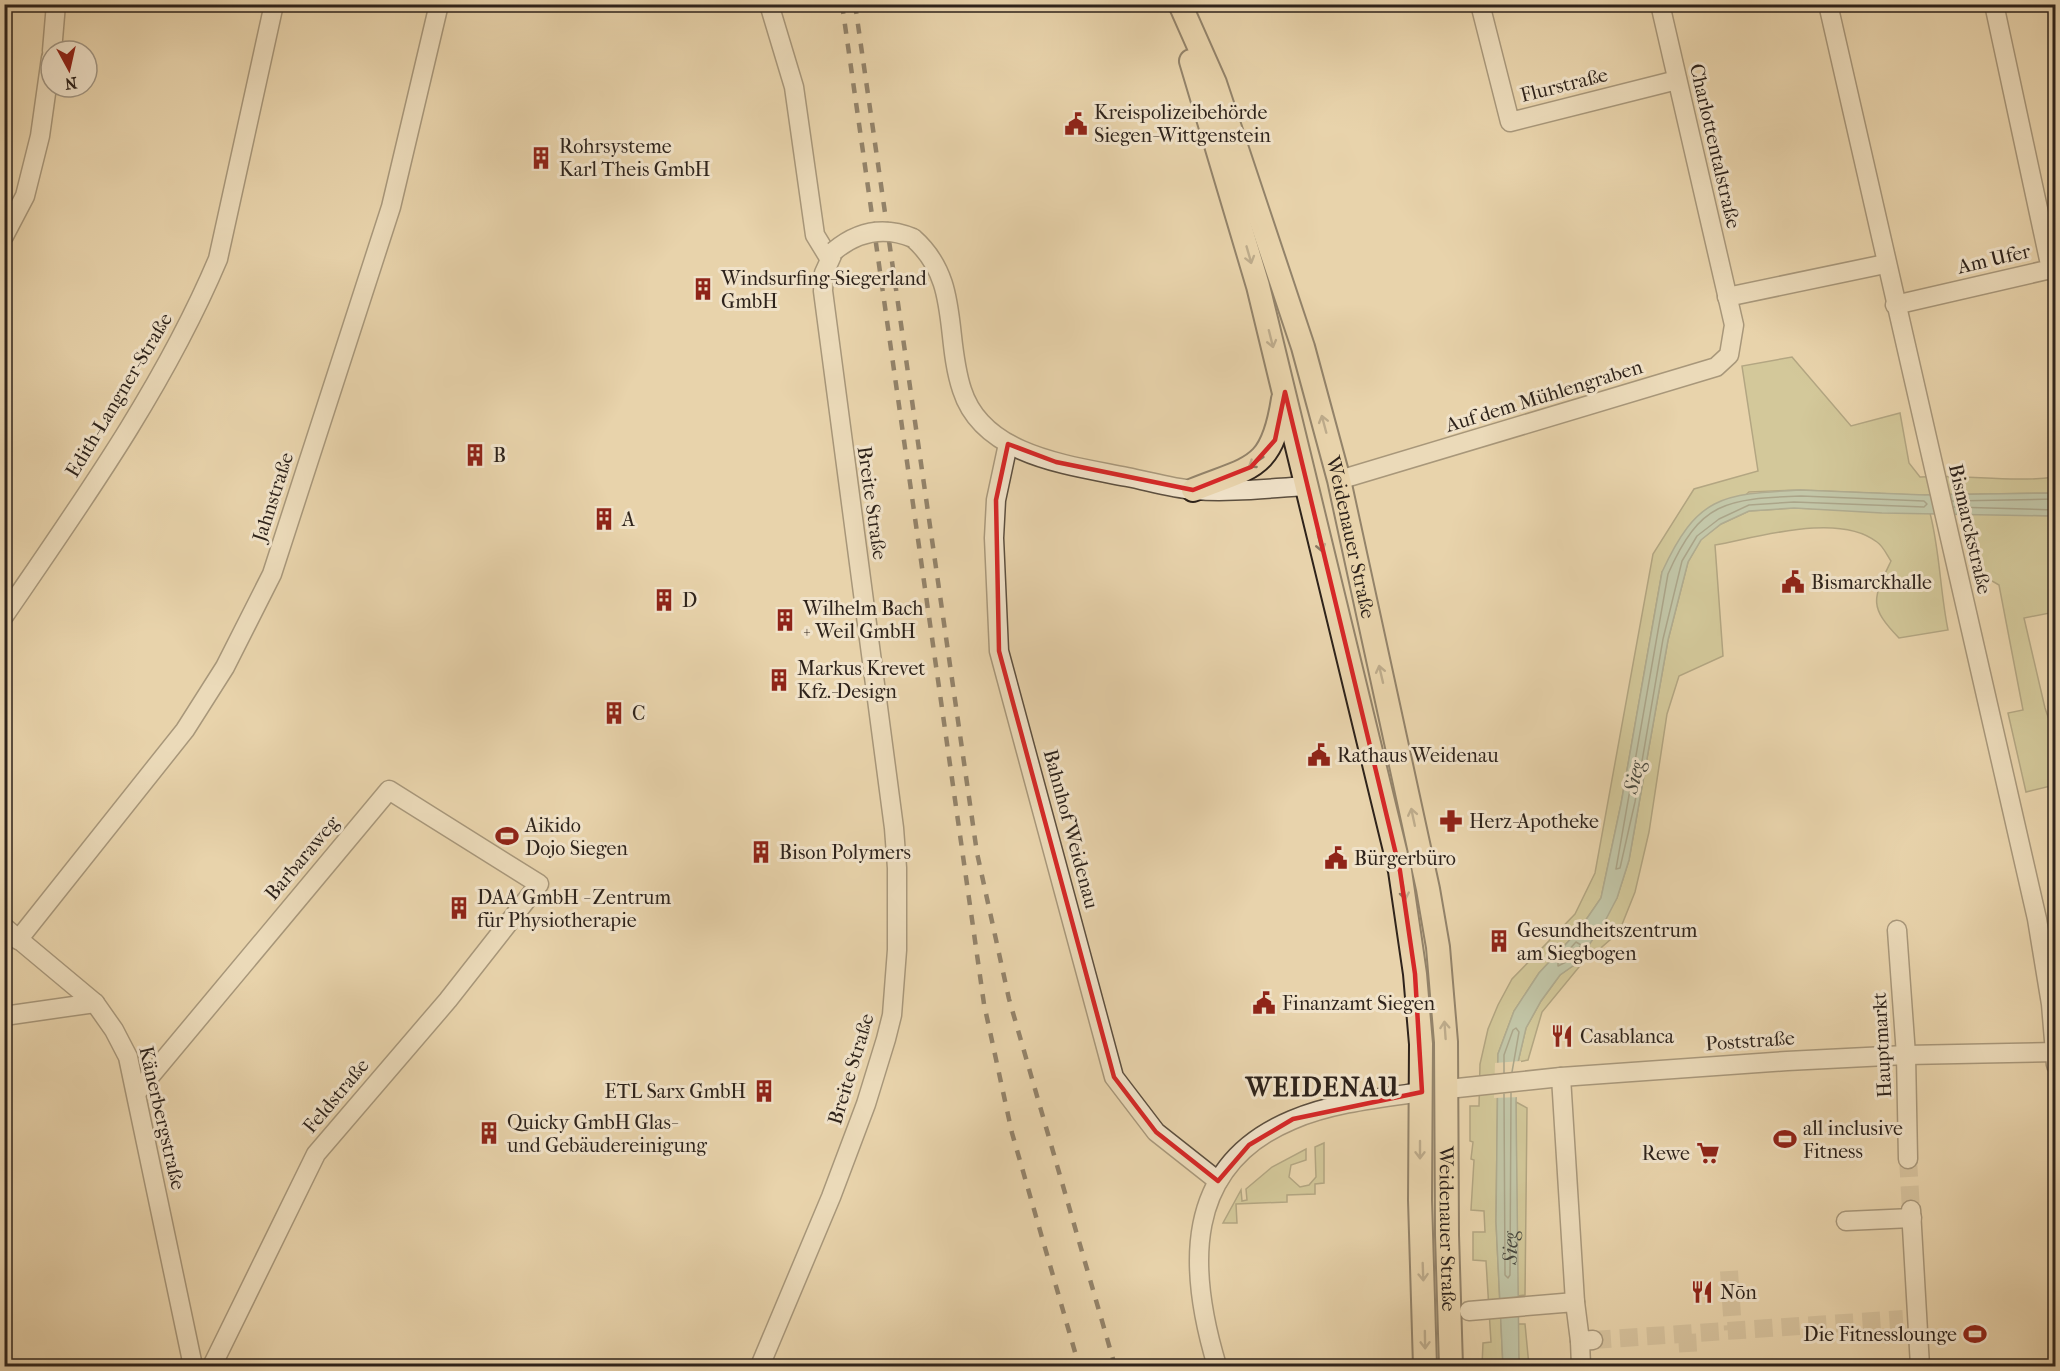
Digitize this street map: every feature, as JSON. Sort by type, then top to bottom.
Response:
[{"type":"main road","name":"Weidenauer Straße","points":[[1178,4],[1236,176],[1282,281],[1303,347],[1339,480],[1428,889],[1443,997],[1448,1089],[1447,1235],[1451,1366]]},
{"type":"main road","name":"Weidenauer Straße","points":[[1236,176],[1258,286],[1400,871],[1415,974],[1421,1044],[1419,1200],[1425,1366]]},
{"type":"main road","points":[[1258,286],[1282,281]]},
{"type":"main road","points":[[1193,490],[1251,467],[1266,456],[1275,440],[1285,392]]},
{"type":"main road","points":[[1308,486],[1339,480]]},
{"type":"main road","points":[[1422,1092],[1448,1089]]},
{"type":"street","points":[[53,39],[56,4]]},
{"type":"street","name":"Edith-Langner-Straße","points":[[4,616],[161,377],[201,299],[218,260],[274,4]]},
{"type":"street","name":"Jahnstraße","points":[[18,940],[185,730],[225,667],[272,574],[391,207],[439,4]]},
{"type":"street","points":[[769,4],[794,87],[815,235],[831,255],[863,233],[888,230],[913,238],[932,259],[945,283],[956,369],[970,411],[986,428],[1008,444],[1056,462],[1193,490],[1251,490],[1308,486]]},
{"type":"street","name":"Flurstraße","points":[[1480,4],[1510,122],[1677,80]]},
{"type":"street","name":"Charlottentalstraße","points":[[1660,4],[1734,325]]},
{"type":"street","name":"Bismarckstraße","points":[[1828,4],[2037,919],[2055,1065]]},
{"type":"street","name":"Am Ufer","points":[[1895,305],[2051,269],[1994,4]]},
{"type":"street","points":[[4,236],[25,196],[40,136],[45,99]]},
{"type":"street","name":"Breite Straße","points":[[760,1366],[866,1104],[886,1039],[896,978],[898,915],[894,828],[831,367],[823,291],[824,273],[831,255]]},
{"type":"street","points":[[1727,297],[1886,264]]},
{"type":"street","name":"Auf dem Mühlengraben","points":[[1339,480],[1362,476],[1716,367],[1729,355],[1734,325]]},
{"type":"street","name":"Bahnhof Weidenau","points":[[1008,444],[996,500],[994,538],[999,651],[1114,1077],[1156,1132],[1218,1181]]},
{"type":"street","name":"Barbaraweg","points":[[137,1092],[388,790],[539,884]]},
{"type":"street","name":"Feldstraße","points":[[212,1366],[316,1154],[448,1000],[539,884]]},
{"type":"street","name":"Känerbergstraße","points":[[4,927],[94,1003],[121,1042],[128,1057],[193,1366]]},
{"type":"street","name":"Hauptmarkt","points":[[1898,930],[1906,1054],[1908,1159]]},
{"type":"street","points":[[4,1016],[94,1003]]},
{"type":"street","name":"Poststraße","points":[[1448,1089],[1561,1077],[1906,1054],[2055,1052]]},
{"type":"street","points":[[1561,1077],[1576,1196],[1575,1302],[1586,1341],[1581,1366]]},
{"type":"street","points":[[1217,1366],[1201,1308],[1197,1261],[1199,1230],[1205,1206],[1230,1164],[1249,1145],[1293,1119],[1422,1092]]},
{"type":"street","points":[[1846,1221],[1911,1214],[1922,1248],[1910,1319],[1920,1366]]},
{"type":"street","points":[[1477,1310],[1575,1302]]},
{"type":"highlighted area","points":[[1285,392],[1400,871],[1415,974],[1422,1092],[1293,1119],[1249,1145],[1218,1181],[1156,1132],[1114,1077],[999,651],[996,500],[1008,444],[1056,462],[1193,490],[1251,467],[1275,440]]},
{"type":"green space","points":[[1792,357],[1851,426],[1900,413],[1909,463],[1920,477],[2038,479],[2055,477],[2055,493],[1916,495],[1800,490],[1749,492],[1662,572],[1621,804],[1601,898],[1579,930],[1539,973],[1514,1011],[1498,1054],[1496,1222],[1503,1366],[1482,1366],[1483,1343],[1491,1342],[1486,1261],[1473,1260],[1473,1232],[1485,1232],[1484,1211],[1471,1210],[1474,1160],[1471,1159],[1473,1142],[1470,1141],[1470,1106],[1479,1106],[1480,1064],[1488,1029],[1512,979],[1575,914],[1595,873],[1653,554],[1694,489],[1758,471],[1742,366]]},
{"type":"green space","points":[[1794,508],[1930,513],[1948,630],[1899,638],[1889,627],[1878,610],[1877,594],[1891,561],[1879,544],[1861,533],[1842,529],[1798,529],[1715,545],[1723,656],[1679,676],[1667,714],[1649,832],[1635,892],[1619,932],[1579,967],[1542,1012],[1528,1060],[1518,1062],[1526,1028],[1541,1001],[1560,975],[1577,963],[1617,898],[1629,860],[1668,640],[1688,562],[1701,539],[1721,524],[1749,511]]},
{"type":"green space","points":[[1961,513],[2055,516],[2055,612],[2024,618],[2045,708],[2055,737],[2055,785],[2026,792],[2008,713],[2023,710],[1999,585],[1975,571]]},
{"type":"green space","points":[[1516,1102],[1527,1108],[1525,1295],[1517,1296]]},
{"type":"green space","points":[[1324,1143],[1324,1183],[1315,1184],[1315,1194],[1287,1195],[1287,1202],[1236,1204],[1237,1223],[1223,1223],[1241,1190],[1242,1201],[1247,1200],[1246,1189],[1272,1167],[1306,1149],[1306,1160],[1291,1165],[1289,1177],[1300,1187],[1309,1185],[1316,1177],[1315,1147]]},
{"type":"green space","points":[[1517,1324],[1525,1324],[1529,1366],[1519,1366]]},
{"type":"water","name":"Sieg","points":[[1800,490],[1925,495],[2055,493],[2055,516],[1882,513],[1794,508],[1749,511],[1721,524],[1701,540],[1688,562],[1668,640],[1629,860],[1617,898],[1605,921],[1577,963],[1560,975],[1541,1001],[1526,1028],[1518,1062],[1516,1102],[1519,1366],[1503,1366],[1496,1222],[1498,1054],[1514,1011],[1539,973],[1579,930],[1601,898],[1621,804],[1662,572],[1675,547],[1687,528],[1700,514],[1714,504],[1750,494]]},
{"type":"pier","points":[[1521,1061],[1520,1097],[1494,1098],[1495,1063]]},
{"type":"tunnel","points":[[1908,1159],[1911,1210]]},
{"type":"tunnel","points":[[1729,1271],[1733,1330]]},
{"type":"tunnel","points":[[1593,1340],[1903,1319]]},
{"type":"tunnel","points":[[1687,1334],[1689,1366]]},
{"type":"railway","points":[[842,4],[984,1004],[1012,1133],[1079,1366]]},
{"type":"railway","points":[[855,4],[977,853],[1009,999],[1115,1366]]},
{"type":"place","name":"Kreispolizeibehörde Siegen-Wittgenstein","points":[[1076,124]]},
{"type":"place","name":"Rohrsysteme Karl Theis GmbH","points":[[541,158]]},
{"type":"place","name":"Windsurfing-Siegerland GmbH","points":[[703,289]]},
{"type":"place","name":"B","points":[[475,455]]},
{"type":"place","name":"A","points":[[604,519]]},
{"type":"place","name":"Bismarckhalle","points":[[1793,582]]},
{"type":"place","name":"D","points":[[664,600]]},
{"type":"place","name":"Wilhelm Bach + Weil GmbH","points":[[785,620]]},
{"type":"place","name":"Markus Krevet Kfz.-Design","points":[[779,680]]},
{"type":"place","name":"C","points":[[614,713]]},
{"type":"place","name":"Rathaus Weidenau","points":[[1319,755]]},
{"type":"place","name":"Herz-Apotheke","points":[[1451,821]]},
{"type":"place","name":"Aikido Dojo Siegen","points":[[507,836]]},
{"type":"place","name":"Bison Polymers","points":[[761,852]]},
{"type":"place","name":"Bürgerbüro","points":[[1336,858]]},
{"type":"place","name":"DAA GmbH - Zentrum für Physiotherapie","points":[[459,908]]},
{"type":"place","name":"Gesundheitszentrum am Siegbogen","points":[[1499,941]]},
{"type":"place","name":"Finanzamt Siegen","points":[[1264,1003]]},
{"type":"place","name":"Casablanca","points":[[1562,1036]]},
{"type":"place","name":"ETL Sarx GmbH","points":[[764,1091]]},
{"type":"place","name":"Quicky GmbH Glas- und Gebäudereinigung","points":[[489,1133]]},
{"type":"place","name":"all inclusive Fitness","points":[[1785,1139]]},
{"type":"place","name":"Rewe","points":[[1708,1153]]},
{"type":"place","name":"Nōn","points":[[1702,1292]]},
{"type":"place","name":"Die Fitnesslounge","points":[[1975,1334]]},
{"type":"district","name":"WEIDENAU","points":[[1323,1087]]}]
